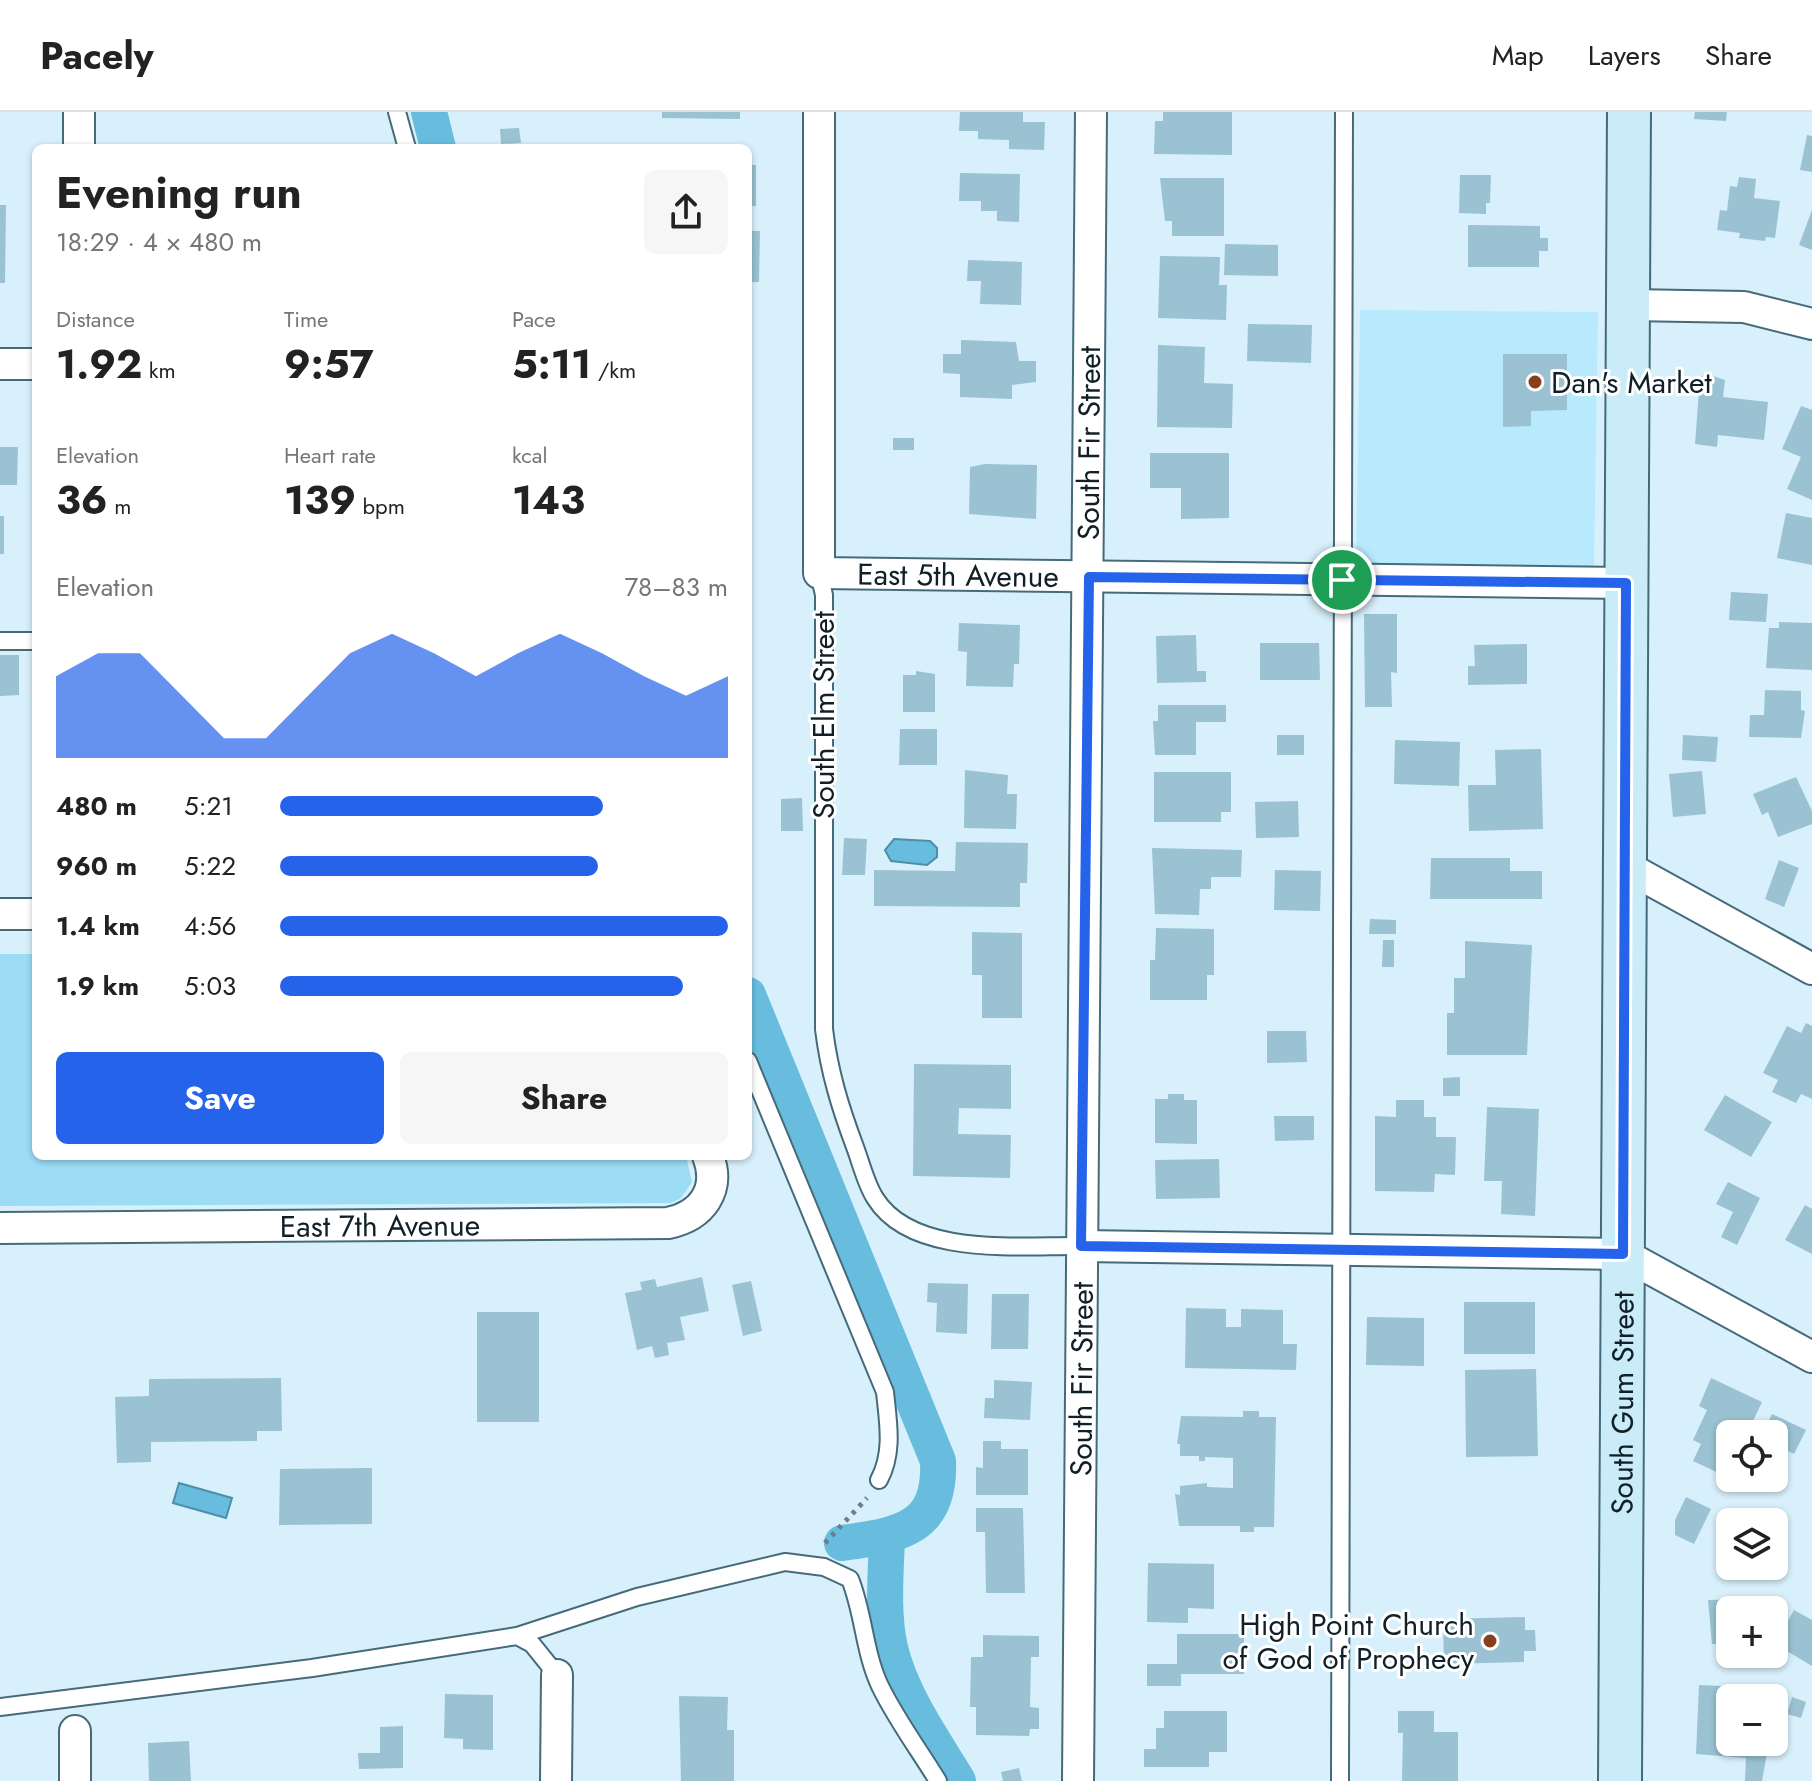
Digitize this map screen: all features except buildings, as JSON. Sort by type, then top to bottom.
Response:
[{"type":"main road","name":"South Gum Street","points":[[1620,1781],[1629,112]]},
{"type":"street","points":[[79,112],[79,144]]},
{"type":"street","name":"South Elm Street","points":[[819,112],[819,573]]},
{"type":"street","name":"South Fir Street","points":[[1078,1781],[1091,112]]},
{"type":"street","points":[[1630,305],[1744,307],[1812,324]]},
{"type":"street","points":[[0,364],[32,364]]},
{"type":"street","name":"East 5th Avenue","points":[[819,573],[1626,583]]},
{"type":"street","points":[[1625,866],[1812,969]]},
{"type":"street","points":[[0,914],[32,914]]},
{"type":"street","name":"East 7th Avenue","points":[[0,1228],[668,1223],[686,1219],[701,1210],[713,1177],[709,1160]]},
{"type":"street","points":[[1081,1246],[1623,1254],[1812,1357]]},
{"type":"street","points":[[556,1781],[557,1675]]},
{"type":"street","points":[[75,1731],[75,1781]]},
{"type":"lane","points":[[397,112],[406,144]]},
{"type":"lane","points":[[1340,1781],[1344,112]]},
{"type":"lane","name":"South Elm Street","points":[[819,573],[824,595],[824,1029],[833,1088],[875,1199],[917,1233],[972,1245],[1081,1246]]},
{"type":"lane","points":[[0,641],[32,641]]},
{"type":"lane","points":[[752,1071],[885,1392],[890,1436],[886,1467],[879,1480]]},
{"type":"lane","points":[[0,1707],[312,1668],[517,1636],[637,1597],[785,1562],[824,1567],[850,1579],[862,1608],[864,1639],[880,1686],[938,1781]]},
{"type":"lane","points":[[517,1636],[532,1644],[557,1675]]},
{"type":"path","points":[[805,1565],[863,1503],[879,1480]]},
{"type":"shaded area","points":[[1360,310],[1598,312],[1594,567],[1356,566]]},
{"type":"shaded area","points":[[894,839],[930,841],[937,848],[937,857],[927,865],[891,861],[885,850]]},
{"type":"shaded area","points":[[0,954],[32,954],[32,1160],[687,1160],[692,1182],[681,1198],[671,1203],[0,1206]]},
{"type":"shaded area","points":[[179,1483],[232,1498],[226,1518],[173,1503]]},
{"type":"waterway","points":[[429,112],[437,144]]},
{"type":"waterway","points":[[752,1005],[938,1461],[937,1484],[924,1515],[898,1532],[842,1543]]},
{"type":"waterway","points":[[887,1536],[886,1620],[895,1666],[919,1717],[958,1781]]},
{"type":"place","name":"Dan's Market","points":[[1535,382]]},
{"type":"place","name":"High Point Church of God of Prophecy","points":[[1490,1641]]},
{"type":"route","points":[[1089,577],[1342,580],[1626,583],[1623,1254],[1081,1246],[1089,577]]}]
